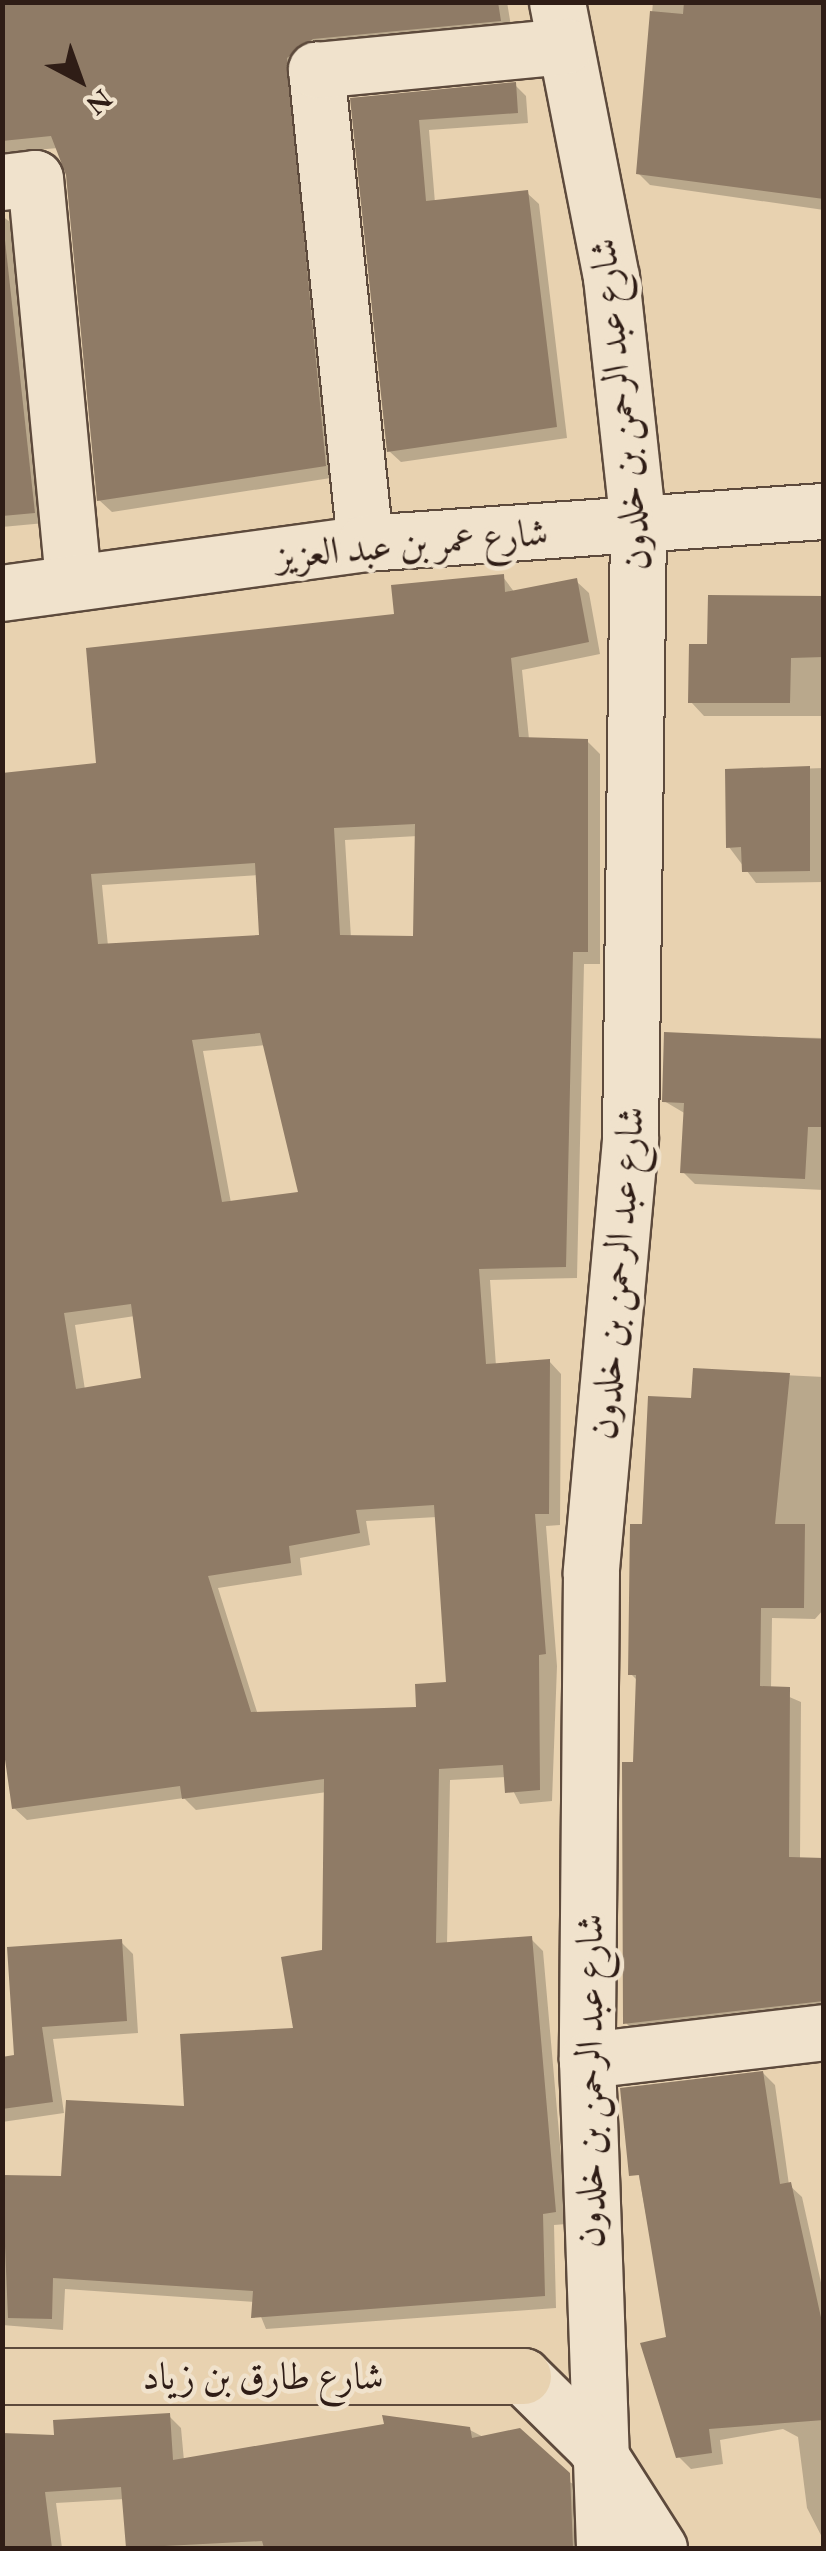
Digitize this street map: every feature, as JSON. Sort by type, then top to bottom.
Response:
[{"type":"main road","name":"شارع طارق بن زياد","points":[[2,2376],[523,2376]]},
{"type":"street","name":"شارع عبد الرحمن بن خلدون","points":[[561,24],[611,277],[638,526],[630,1140],[591,1572],[586,2060],[594,2446],[604,2548]]},
{"type":"street","points":[[365,543],[316,70],[561,24]]},
{"type":"street","points":[[2,182],[35,178],[74,579]]},
{"type":"street","name":"شارع عمر بن عبد العزيز","points":[[2,593],[74,579],[365,543],[824,512]]},
{"type":"street","points":[[586,2060],[824,2032]]},
{"type":"street","points":[[523,2376],[594,2446],[659,2548]]},
{"type":"building","points":[[2,2],[498,2],[501,21],[313,39],[287,58],[326,466],[97,501],[66,175],[51,136],[2,141]]},
{"type":"building","points":[[684,2],[824,2],[824,199],[636,174],[650,11],[683,14]]},
{"type":"building","points":[[516,82],[518,113],[419,120],[426,201],[528,190],[557,427],[387,452],[350,98]]},
{"type":"building","points":[[2,213],[35,513],[2,516]]},
{"type":"building","points":[[504,574],[505,592],[577,578],[589,642],[511,658],[519,737],[588,739],[588,952],[573,952],[566,1267],[479,1269],[486,1364],[550,1359],[549,1514],[535,1514],[546,1654],[539,1655],[540,1790],[505,1793],[503,1765],[439,1769],[436,1943],[532,1936],[556,2212],[543,2214],[545,2296],[251,2318],[253,2291],[53,2278],[52,2319],[8,2318],[2,2175],[61,2176],[66,2100],[184,2106],[180,2034],[293,2028],[281,1957],[322,1950],[324,1779],[182,1799],[180,1786],[12,1809],[2,1738],[2,773],[96,763],[86,648],[394,614],[391,585]],"holes":[[[415,824],[413,936],[340,935],[334,828]],[[255,863],[259,935],[98,944],[91,874]],[[260,1033],[298,1192],[222,1202],[192,1040]],[[131,1304],[141,1378],[76,1389],[64,1313]],[[434,1505],[446,1682],[415,1684],[416,1707],[251,1712],[208,1576],[291,1563],[289,1546],[360,1533],[356,1510]]]},
{"type":"building","points":[[708,595],[824,596],[824,657],[791,658],[790,703],[688,703],[689,644],[707,644]]},
{"type":"building","points":[[810,766],[810,871],[742,872],[741,847],[726,848],[725,769]]},
{"type":"building","points":[[664,1032],[824,1039],[824,1127],[808,1127],[805,1179],[680,1173],[684,1103],[662,1102]]},
{"type":"building","points":[[693,1368],[790,1373],[775,1524],[805,1524],[804,1608],[761,1608],[760,1686],[790,1687],[789,1857],[824,1858],[824,2001],[623,2024],[622,1762],[633,1762],[636,1675],[628,1675],[630,1524],[642,1524],[648,1396],[691,1398]]},
{"type":"building","points":[[122,1939],[127,2021],[42,2027],[53,2102],[2,2109],[2,2057],[14,2055],[7,1947]]},
{"type":"building","points":[[763,2071],[780,2184],[791,2182],[824,2331],[824,2420],[709,2429],[712,2453],[676,2458],[640,2343],[666,2337],[639,2175],[629,2176],[620,2088]]},
{"type":"building","points":[[170,2413],[173,2460],[384,2424],[382,2415],[470,2427],[472,2438],[520,2428],[570,2473],[573,2548],[264,2548],[262,2541],[126,2548],[121,2487],[45,2492],[52,2548],[2,2548],[2,2433],[54,2435],[53,2420]]}]
